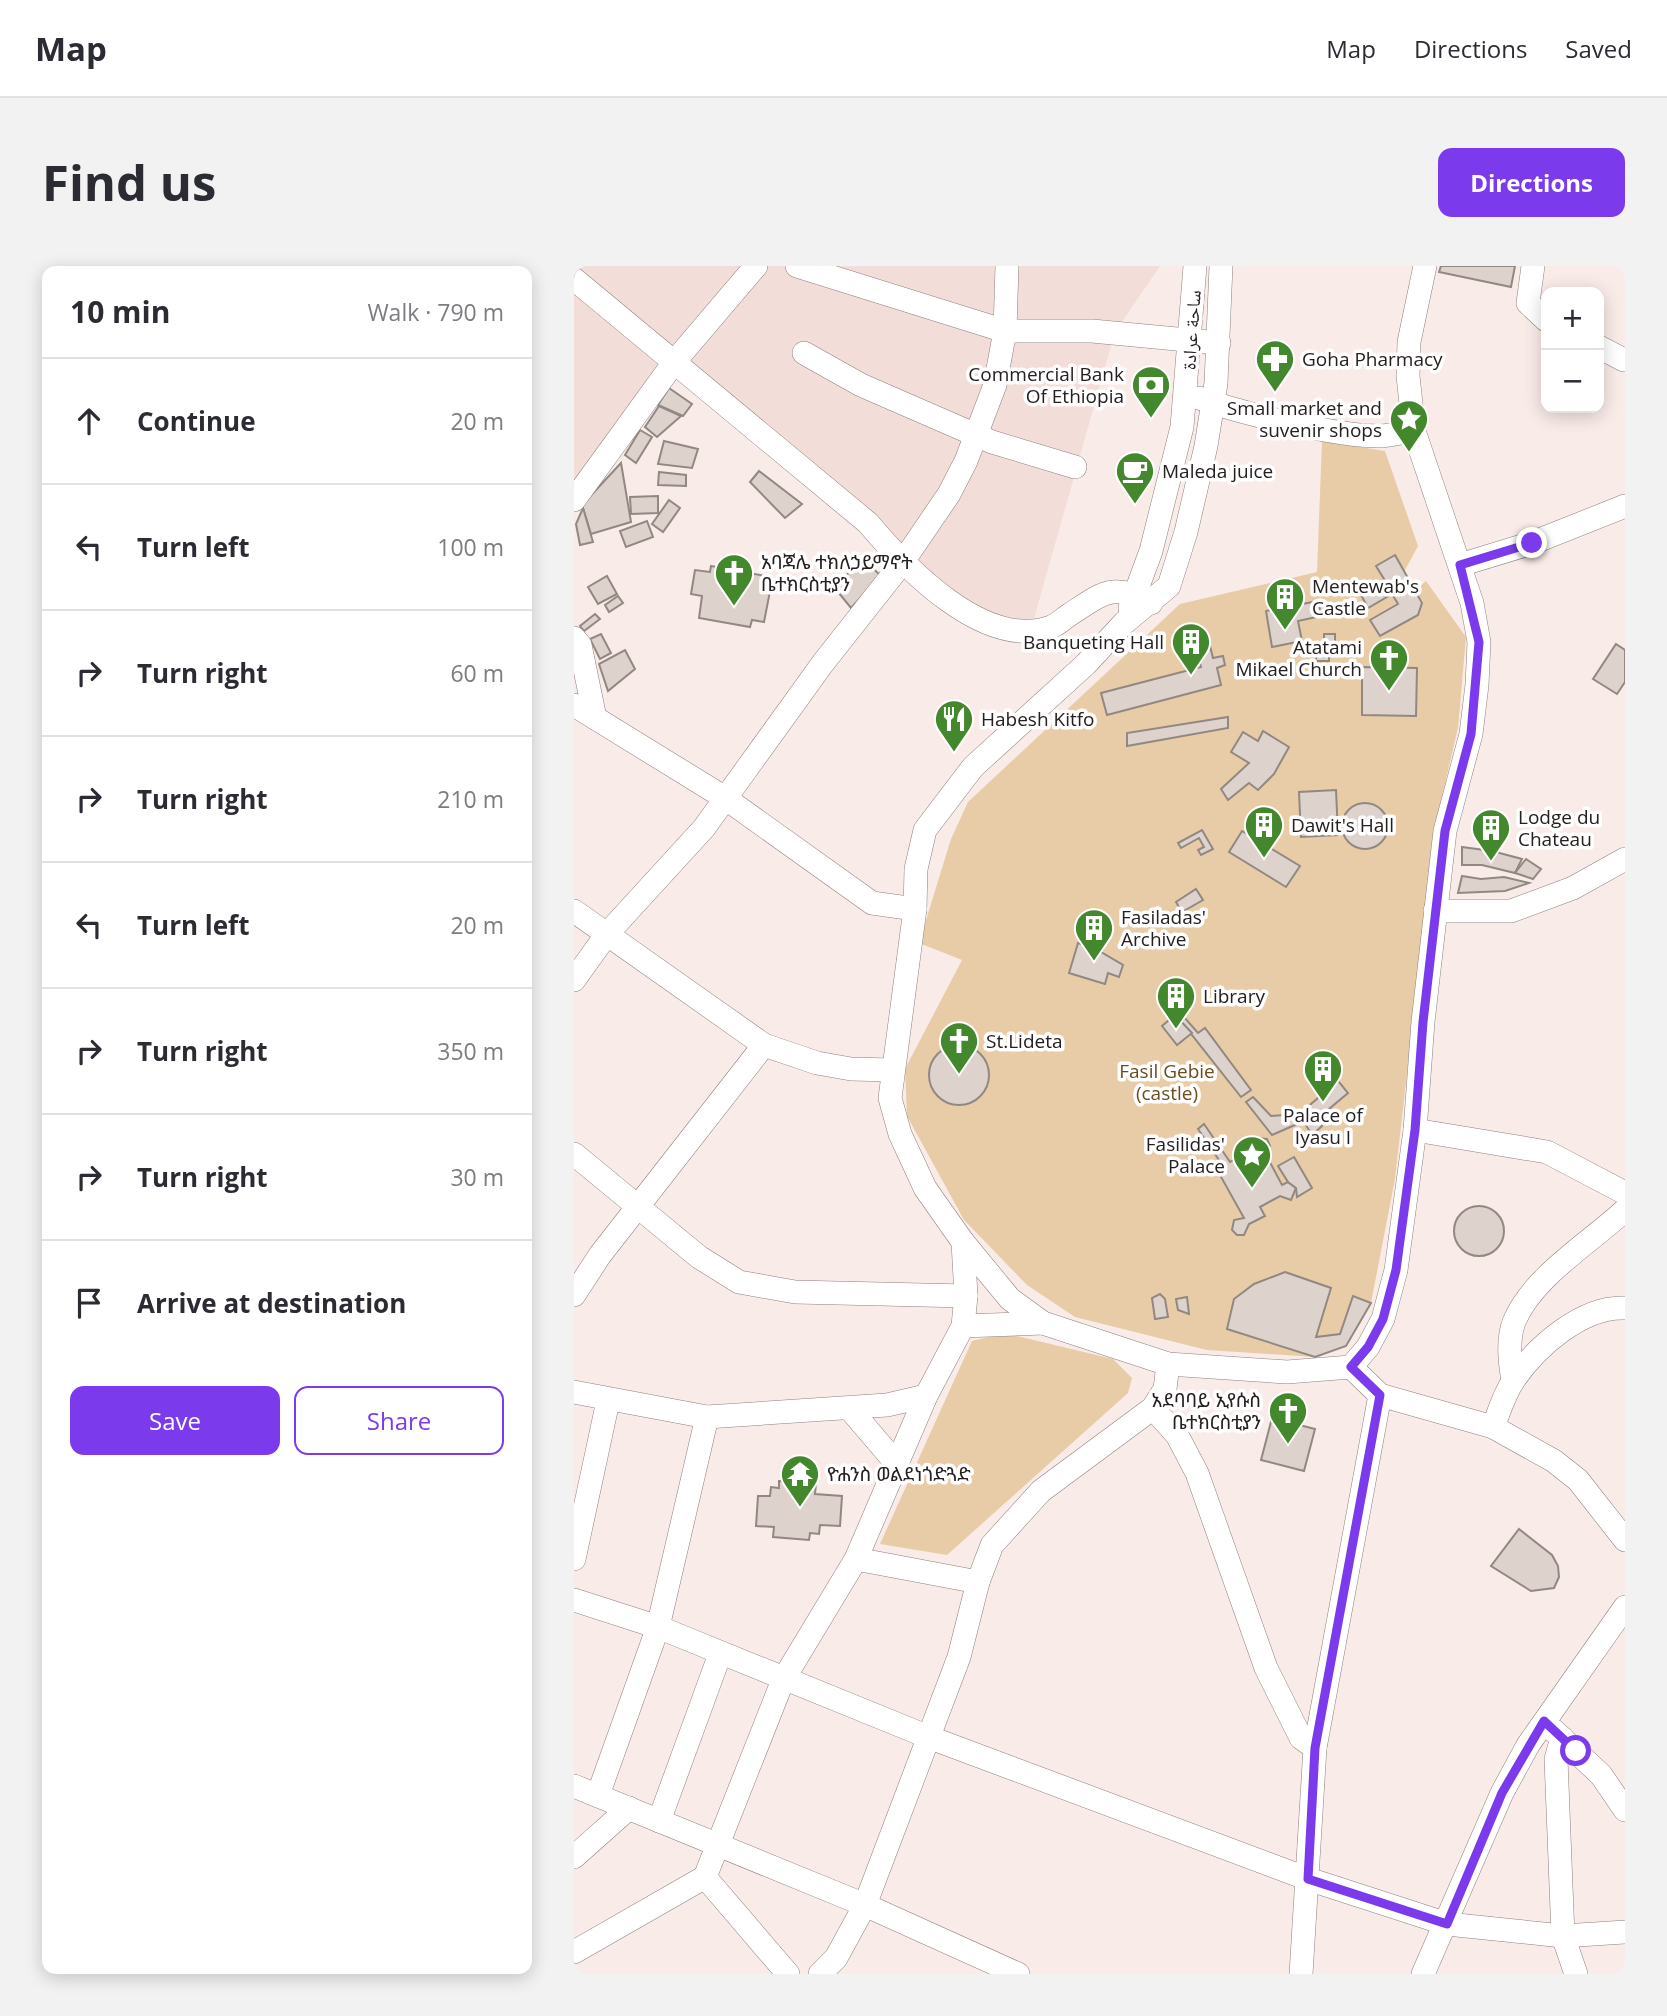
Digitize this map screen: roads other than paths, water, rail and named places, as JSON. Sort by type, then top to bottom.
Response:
[{"type":"street","points":[[574,500],[675,362],[756,266]]},
{"type":"street","points":[[797,266],[1005,331],[1092,331],[1191,338],[1219,343]]},
{"type":"street","points":[[574,980],[607,934],[704,828],[823,663],[902,563],[949,494],[995,385],[1005,331],[1007,266]]},
{"type":"street","name":"ساحة عرادة","points":[[1143,598],[1187,393],[1195,266]]},
{"type":"street","points":[[1221,266],[1219,343],[1213,403],[1186,532],[1169,586],[1143,598],[1086,664],[973,767],[942,804],[925,830],[915,869],[915,909],[890,1098],[900,1134],[925,1188],[963,1242],[1010,1299],[1043,1323],[1168,1364],[1287,1372],[1351,1367],[1368,1347],[1391,1295],[1415,1130],[1445,831],[1471,734],[1479,642],[1460,565],[1427,476],[1414,431],[1408,376],[1409,342],[1425,266]]},
{"type":"street","points":[[1533,266],[1528,303],[1541,315]]},
{"type":"street","points":[[574,279],[868,523],[902,563],[957,607],[992,624],[1019,630],[1051,627],[1107,590],[1143,598]]},
{"type":"street","points":[[1604,350],[1625,360]]},
{"type":"street","points":[[804,353],[861,384],[992,442],[1075,467]]},
{"type":"street","points":[[1187,393],[1213,403],[1350,432],[1381,436],[1414,431]]},
{"type":"street","points":[[1460,565],[1532,543],[1625,506]]},
{"type":"street","points":[[1158,523],[1186,532]]},
{"type":"street","points":[[574,638],[580,645],[595,718]]},
{"type":"street","points":[[574,705],[725,798],[872,903],[915,909]]},
{"type":"street","points":[[1435,911],[1511,911],[1573,888],[1624,861]]},
{"type":"street","points":[[574,911],[764,1045],[817,1063],[851,1069],[893,1070]]},
{"type":"street","points":[[574,1295],[600,1255],[764,1045]]},
{"type":"street","points":[[1415,1130],[1547,1152],[1625,1192]]},
{"type":"street","points":[[574,1154],[699,1257],[739,1282],[795,1292],[966,1296]]},
{"type":"street","points":[[1513,1381],[1513,1323],[1523,1305],[1567,1258],[1625,1210]]},
{"type":"street","points":[[574,1952],[705,1877],[783,1680],[856,1559],[926,1396],[963,1326],[966,1296],[963,1242]]},
{"type":"street","points":[[1493,1427],[1513,1381],[1551,1342],[1573,1324],[1595,1312],[1625,1308]]},
{"type":"street","points":[[963,1326],[1043,1323]]},
{"type":"street","points":[[820,1974],[836,1958],[865,1905],[960,1657],[978,1583],[992,1545],[1041,1491],[1153,1408],[1165,1389],[1168,1364]]},
{"type":"street","points":[[1351,1367],[1380,1395],[1493,1427],[1554,1461],[1578,1480],[1625,1540]]},
{"type":"street","points":[[574,1392],[608,1401],[707,1417],[887,1405],[926,1396]]},
{"type":"street","points":[[1301,1974],[1315,1748],[1380,1395]]},
{"type":"street","points":[[574,1559],[608,1401]]},
{"type":"street","points":[[849,1408],[897,1463]]},
{"type":"street","points":[[1153,1408],[1177,1435],[1197,1473],[1266,1668],[1301,1738],[1315,1748]]},
{"type":"street","points":[[598,1795],[658,1628],[707,1417]]},
{"type":"street","points":[[856,1559],[978,1583]]},
{"type":"street","points":[[574,1600],[658,1628],[931,1738],[1308,1879],[1447,1924],[1563,1936],[1625,1932]]},
{"type":"street","points":[[1423,1974],[1502,1793],[1544,1721],[1625,1607]]},
{"type":"street","points":[[659,1821],[720,1654]]},
{"type":"street","points":[[1544,1721],[1601,1775],[1625,1810]]},
{"type":"street","points":[[1562,1738],[1556,1759],[1563,1936],[1576,1974]]},
{"type":"street","points":[[574,1786],[865,1905],[983,1968],[1018,1974]]},
{"type":"street","points":[[574,1857],[629,1808]]},
{"type":"street","points":[[705,1877],[788,1974]]},
{"type":"place","name":"Goha Pharmacy","points":[[1275,393]]},
{"type":"place","name":"Commercial Bank Of Ethiopia","points":[[1151,419]]},
{"type":"place","name":"Small market and suvenir shops","points":[[1409,453]]},
{"type":"place","name":"Maleda juice","points":[[1135,505]]},
{"type":"place","name":"አባጃሌ ተክለኃይማኖት ቤተክርስቲያን","points":[[734,607]]},
{"type":"place","name":"Mentewab's Castle","points":[[1285,631]]},
{"type":"place","name":"Banqueting Hall","points":[[1191,676]]},
{"type":"place","name":"Atatami Mikael Church","points":[[1389,692]]},
{"type":"place","name":"Habesh Kitfo","points":[[954,753]]},
{"type":"place","name":"Dawit's Hall","points":[[1264,859]]},
{"type":"place","name":"Lodge du Chateau","points":[[1491,862]]},
{"type":"place","name":"Fasiladas' Archive","points":[[1094,962]]},
{"type":"place","name":"Library","points":[[1176,1030]]},
{"type":"place","name":"St.Lideta","points":[[959,1075]]},
{"type":"place","name":"Palace of Iyasu I","points":[[1323,1103]]},
{"type":"place","name":"Fasilidas' Palace","points":[[1252,1189]]},
{"type":"place","name":"አደባባይ ኢየሱስ ቤተክርስቲያን","points":[[1288,1445]]},
{"type":"place","name":"ዮሐንስ ወልደነጎድጓድ","points":[[800,1508]]},
{"type":"park label","name":"Fasil Gebie (castle)","points":[[1167,1082]]}]
